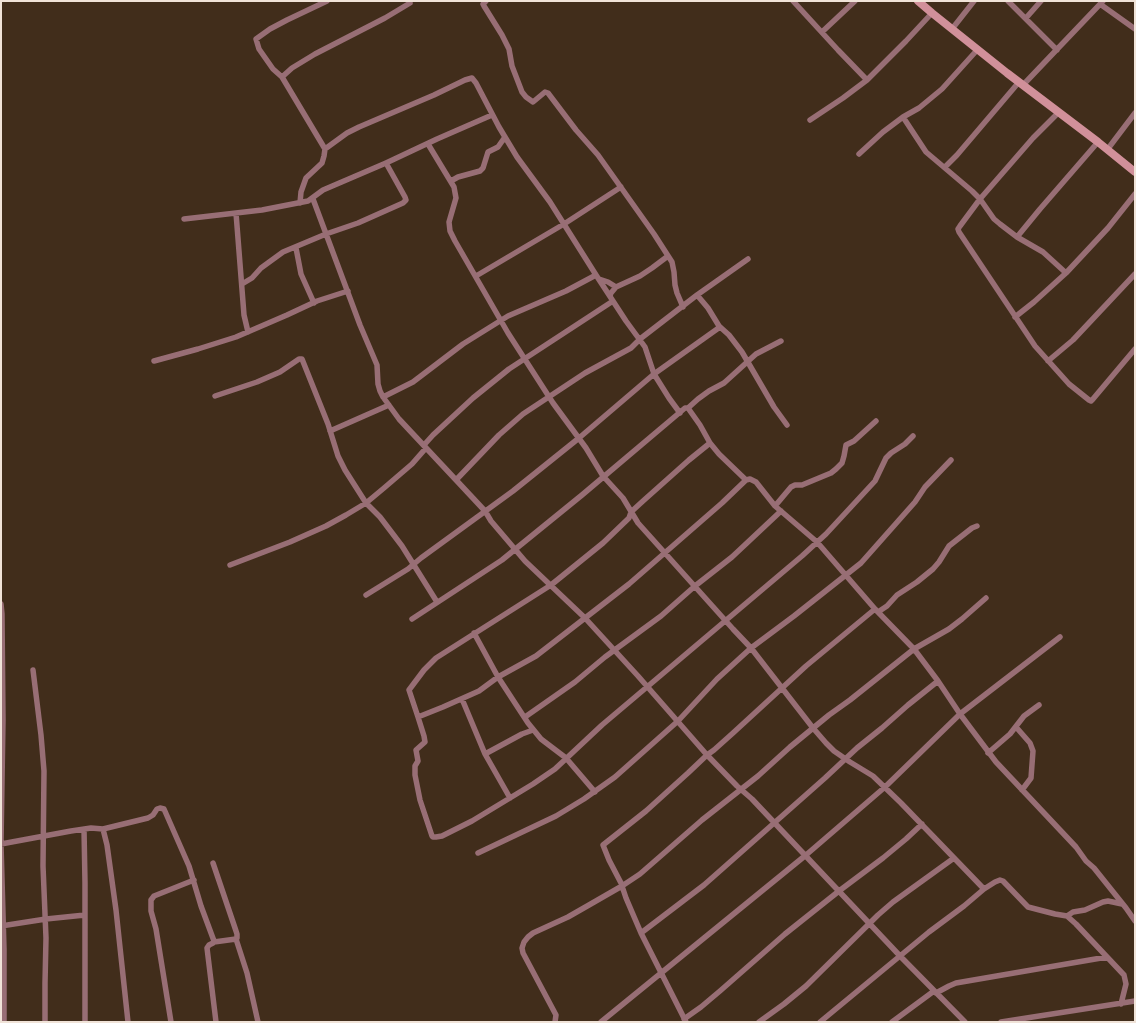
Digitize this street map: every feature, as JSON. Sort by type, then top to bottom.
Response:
[{"type":"street","points":[[300,203],[301,192],[306,178],[322,163],[325,149],[282,77],[273,69],[259,49],[256,39],[270,29],[327,1]]},
{"type":"street","points":[[486,1],[483,4],[502,35],[509,50],[512,66],[522,92],[533,102],[545,92],[548,93],[576,130],[598,154],[672,262],[675,285],[683,307]]},
{"type":"street","points":[[793,1],[867,80]]},
{"type":"street","points":[[822,32],[855,1]]},
{"type":"street","points":[[918,1],[1021,84],[1135,172]]},
{"type":"street","points":[[952,29],[974,1]]},
{"type":"street","points":[[1008,1],[1057,50]]},
{"type":"street","points":[[1026,18],[1040,1]]},
{"type":"street","points":[[282,77],[298,64],[315,54],[385,18],[410,3]]},
{"type":"street","points":[[944,167],[957,155],[1021,84],[1057,50],[1102,3],[1135,29]]},
{"type":"street","points":[[810,120],[867,80],[932,13]]},
{"type":"street","points":[[859,154],[883,132],[903,117],[919,108],[942,89],[978,49]]},
{"type":"street","points":[[325,149],[347,133],[359,127],[472,78],[504,137],[550,202],[597,277],[645,347],[654,374],[680,413]]},
{"type":"street","points":[[1059,112],[1033,138],[980,199],[958,229],[1035,346],[1069,384],[1091,401],[1135,349]]},
{"type":"street","points":[[1107,150],[1135,113]]},
{"type":"street","points":[[184,219],[236,213],[300,203],[313,199],[323,190],[492,115]]},
{"type":"street","points":[[903,117],[926,152],[980,199],[994,219],[1017,237],[1043,252],[1066,273]]},
{"type":"street","points":[[451,181],[458,177],[480,171],[483,168],[488,152],[498,147],[504,137]]},
{"type":"street","points":[[1017,237],[1098,142]]},
{"type":"street","points":[[428,144],[454,187],[456,198],[449,222],[450,231],[501,321],[548,397],[604,476],[623,498],[638,524],[751,648],[813,728],[834,751],[873,776],[885,787],[984,889]]},
{"type":"street","points":[[242,284],[252,278],[258,270],[283,252],[296,248],[326,234],[364,221],[398,206],[406,200],[386,163]]},
{"type":"street","points":[[476,276],[564,224],[621,187]]},
{"type":"street","points":[[1015,317],[1066,273],[1108,228],[1135,194]]},
{"type":"street","points":[[313,199],[377,365],[378,384],[383,397],[399,419],[484,511],[491,522],[526,561],[585,618],[707,755],[740,789],[752,798],[869,923],[965,1022]]},
{"type":"street","points":[[236,213],[244,315],[248,332]]},
{"type":"street","points":[[296,248],[301,274],[314,302]]},
{"type":"street","points":[[612,299],[611,293],[616,287],[640,276],[668,256]]},
{"type":"street","points":[[456,480],[499,435],[523,414],[585,373],[631,348],[640,339],[697,295],[748,259]]},
{"type":"street","points":[[1048,360],[1072,340],[1135,274]]},
{"type":"street","points":[[383,397],[413,382],[463,344],[508,316],[597,277],[616,287]]},
{"type":"street","points":[[154,361],[198,349],[248,332],[302,309],[314,302],[348,291]]},
{"type":"street","points":[[697,295],[708,308],[720,327],[729,335],[742,352],[774,407],[787,425]]},
{"type":"street","points":[[230,565],[290,542],[326,526],[366,503],[401,473],[434,435],[473,398],[524,358],[612,299]]},
{"type":"street","points":[[366,595],[398,576],[528,479],[654,374],[720,327]]},
{"type":"street","points":[[412,619],[489,569],[516,549],[685,408],[688,408],[698,399],[724,383],[756,354],[782,341]]},
{"type":"street","points":[[215,396],[257,382],[280,372],[302,359],[338,456],[345,470],[366,503],[389,528],[414,564],[437,602]]},
{"type":"street","points":[[330,431],[389,405]]},
{"type":"street","points":[[688,408],[710,443],[746,480]]},
{"type":"street","points":[[775,506],[791,487],[795,485],[802,485],[831,473],[836,469],[842,463],[846,445],[854,441],[876,421]]},
{"type":"street","points":[[710,443],[679,468],[631,512],[629,518],[603,543],[551,585],[436,658],[410,687],[409,692],[425,742],[416,750],[418,761],[415,766],[415,775],[420,800],[433,837],[442,836],[472,821],[544,777],[817,542],[875,481],[886,458],[913,436]]},
{"type":"street","points":[[478,853],[556,816],[595,792],[615,777],[678,721],[717,679],[751,648],[861,563],[915,502],[925,487],[951,460]]},
{"type":"street","points":[[418,717],[480,691],[498,677],[536,656],[629,584],[722,503],[746,480],[750,479],[756,482],[775,506],[817,542],[877,611],[914,649],[988,753],[1076,847],[1135,921]]},
{"type":"street","points":[[525,717],[575,682],[614,650],[661,616],[695,586],[732,557],[781,511]]},
{"type":"street","points":[[922,824],[883,858],[839,891],[769,948],[685,1021],[641,933],[619,878],[608,860],[603,845],[646,811],[679,782],[707,755],[826,649],[877,611],[887,606],[897,595],[933,569],[950,546],[972,528],[977,526]]},
{"type":"street","points":[[555,1022],[556,1014],[523,953],[522,948],[528,937],[568,917],[622,886],[651,865],[702,820],[758,776],[813,728],[914,649],[949,629],[986,598]]},
{"type":"street","points":[[1,604],[1,844],[2,926],[5,988],[4,1022]]},
{"type":"street","points":[[474,633],[498,677],[533,730],[541,739],[566,758],[595,792]]},
{"type":"street","points":[[601,1022],[806,856],[885,787],[960,714],[1060,637]]},
{"type":"street","points":[[34,670],[43,764],[43,866],[46,919],[45,1022]]},
{"type":"street","points":[[641,933],[694,893],[825,778],[845,758],[882,728],[908,704],[938,681]]},
{"type":"street","points":[[462,699],[485,754],[510,798]]},
{"type":"street","points":[[988,753],[1010,734],[1029,711],[1039,705]]},
{"type":"street","points":[[1016,727],[1030,743],[1033,751],[1032,775],[1030,781],[1022,790]]},
{"type":"street","points":[[485,754],[522,734],[533,730]]},
{"type":"street","points":[[1,844],[84,829],[103,829],[148,818],[157,810],[163,808],[194,880],[214,942]]},
{"type":"street","points":[[84,829],[86,915],[85,1022]]},
{"type":"street","points":[[103,829],[107,845],[116,910],[128,1022]]},
{"type":"street","points":[[759,1022],[800,991],[878,915],[954,858]]},
{"type":"street","points":[[213,863],[237,934],[236,939],[248,973],[258,1022]]},
{"type":"street","points":[[171,1022],[156,929],[151,911],[151,900],[154,896],[194,880]]},
{"type":"street","points":[[823,1021],[929,932],[984,889],[1000,880],[1003,881],[1024,905],[1067,916],[1076,924],[1123,973],[1126,979],[1126,987],[1121,1004]]},
{"type":"street","points":[[1108,901],[1114,895]]},
{"type":"street","points":[[1067,916],[1073,912],[1085,910],[1098,903],[1108,901],[1122,904]]},
{"type":"street","points":[[2,926],[46,919],[86,915]]},
{"type":"street","points":[[216,1022],[207,948],[214,942],[236,939]]},
{"type":"street","points":[[892,1022],[935,992],[956,983],[1107,957]]},
{"type":"street","points":[[1001,1022],[1135,1002]]}]
